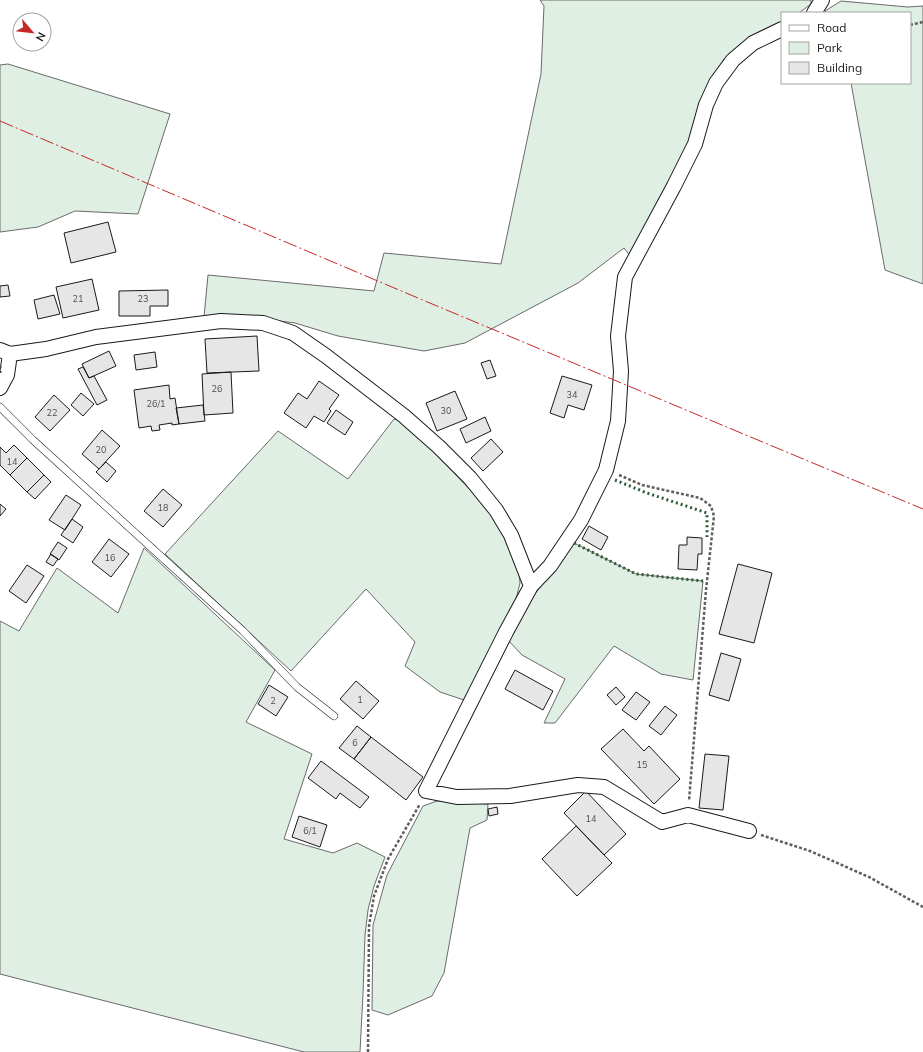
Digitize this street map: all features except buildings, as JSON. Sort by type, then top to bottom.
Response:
[{"type":"street","points":[[815,12],[822,0]]},
{"type":"street","points":[[749,831],[688,815],[662,822],[604,787],[578,785],[510,796],[457,797],[426,791],[506,632],[531,586],[550,566],[581,520],[606,470],[618,421],[621,371],[618,336],[626,277],[674,186],[694,144],[706,105],[716,83],[733,60],[753,43],[781,29]]},
{"type":"street","points":[[0,388],[7,375],[5,352],[46,349],[96,337],[221,321],[263,323],[293,333],[326,356],[404,416],[439,447],[470,478],[496,510],[511,535],[531,586]]},
{"type":"lane","points":[[0,407],[33,440],[243,631],[297,687],[334,716]]},
{"type":"path","points":[[911,25],[923,22]]},
{"type":"path","points":[[606,470],[642,485],[700,498],[711,506],[714,516],[706,590],[688,815]]},
{"type":"path","points":[[368,1052],[369,926],[374,896],[388,859],[413,818],[426,791]]},
{"type":"path","points":[[749,831],[810,851],[869,878],[923,907]]},
{"type":"green space","points":[[540,0],[811,0],[811,4],[800,12],[781,12],[781,30],[733,60],[724,59],[715,73],[687,148],[631,257],[624,248],[578,283],[465,343],[424,351],[338,336],[295,323],[249,317],[204,317],[208,275],[374,291],[384,253],[501,264],[541,74],[544,6]]},
{"type":"green space","points":[[841,1],[908,7],[923,6],[923,284],[885,270],[851,84],[911,84],[911,12],[825,11]]},
{"type":"green space","points":[[8,64],[170,114],[138,214],[75,211],[38,227],[0,232],[0,65]]},
{"type":"green space","points":[[394,419],[406,422],[492,513],[518,563],[520,583],[516,599],[467,701],[440,692],[405,666],[415,642],[366,589],[291,671],[165,554],[278,431],[348,479]]},
{"type":"green space","points":[[574,543],[636,574],[703,581],[693,680],[661,674],[614,646],[555,723],[544,723],[565,679],[522,655],[507,639],[531,599]]},
{"type":"green space","points":[[144,548],[275,670],[246,722],[312,754],[284,839],[333,853],[357,843],[385,857],[374,886],[368,910],[365,935],[360,1052],[304,1052],[0,974],[0,621],[19,631],[57,568],[118,613]]},
{"type":"green space","points":[[437,801],[488,804],[487,820],[470,828],[444,973],[432,996],[388,1015],[372,1010],[373,925],[387,875],[423,806]]},
{"type":"hedge","points":[[0,366],[0,375]]},
{"type":"hedge","points":[[615,480],[647,493],[707,513],[707,537]]},
{"type":"hedge","points":[[574,543],[636,574],[703,581]]},
{"type":"power","points":[[0,121],[425,301],[923,509]]}]
